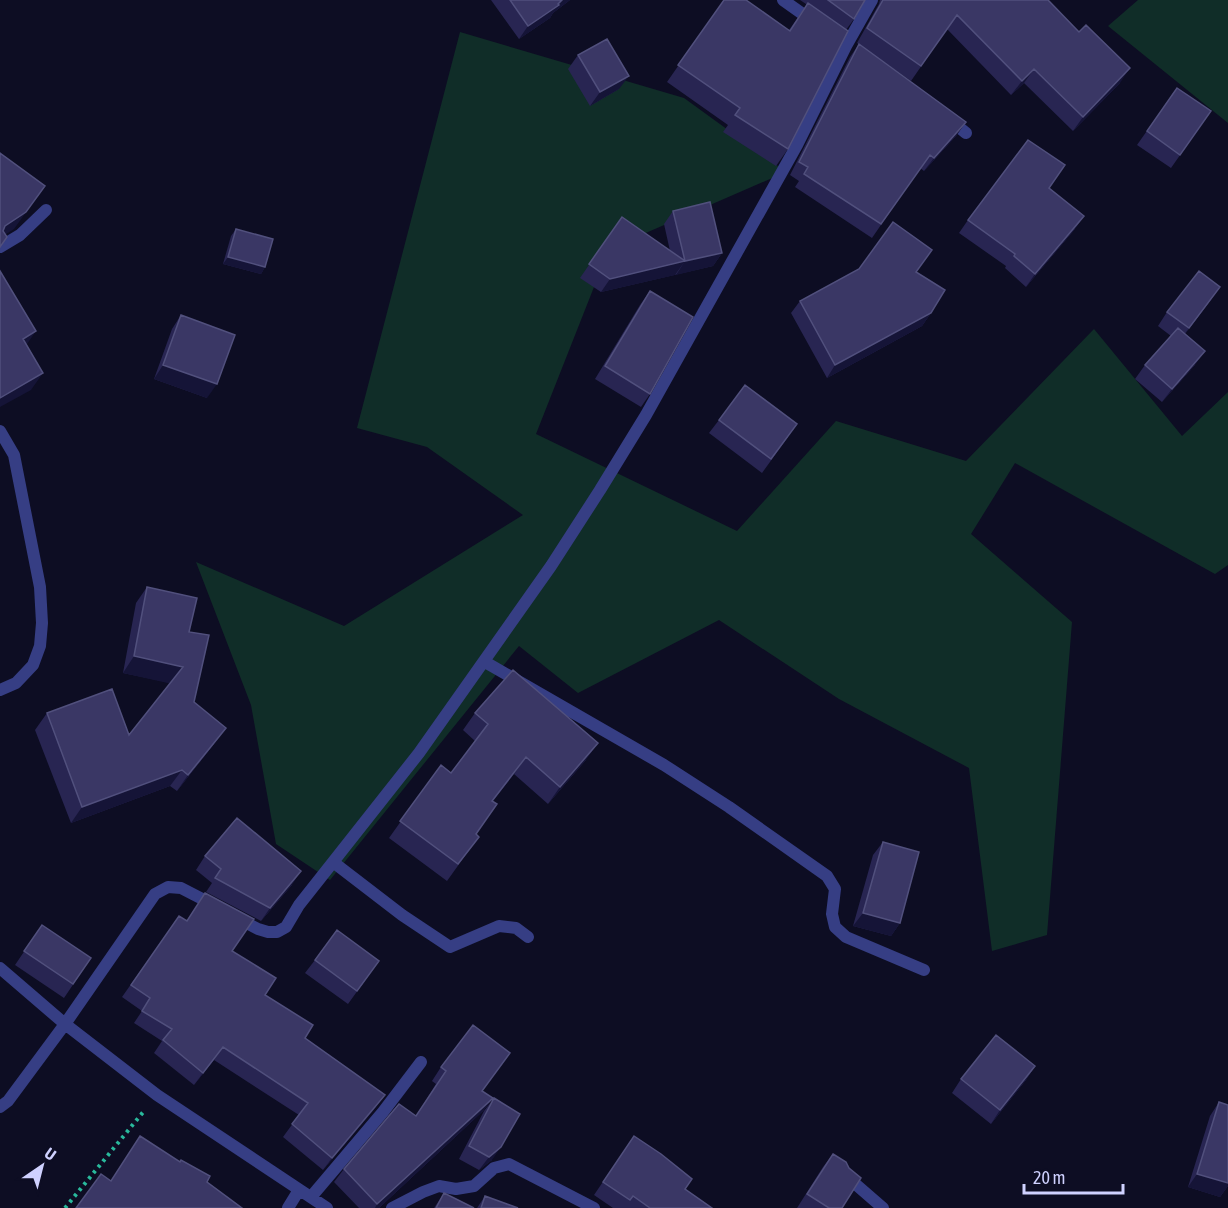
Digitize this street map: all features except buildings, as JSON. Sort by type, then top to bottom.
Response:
[{"type":"street","points":[[783,0],[841,42]]},
{"type":"street","points":[[0,1107],[8,1101],[65,1024],[155,894],[168,887],[182,888],[268,933],[277,932],[286,927],[299,905],[419,753],[551,566],[646,415],[797,145],[841,42],[872,0]]},
{"type":"street","points":[[937,110],[966,132]]},
{"type":"street","points":[[0,247],[20,235],[46,210]]},
{"type":"street","points":[[0,430],[14,456],[40,586],[42,623],[40,646],[33,665],[16,683],[0,690]]},
{"type":"street","points":[[485,662],[664,765],[738,813],[827,876],[835,889],[832,914],[835,927],[846,937],[924,970]]},
{"type":"street","points":[[333,862],[402,915],[450,948],[499,926],[516,928],[528,937]]},
{"type":"street","points":[[0,969],[65,1024],[157,1095],[327,1208]]},
{"type":"street","points":[[311,1197],[383,1112],[421,1062]]},
{"type":"street","points":[[392,1208],[439,1186],[456,1189],[474,1186],[494,1168],[508,1164],[594,1208]]},
{"type":"street","points":[[846,1175],[883,1208]]},
{"type":"street","points":[[288,1208],[299,1190]]},
{"type":"path","points":[[65,1208],[157,1095]]},
{"type":"green space","points":[[1138,0],[1228,0],[1228,123],[1108,26]]},
{"type":"green space","points":[[460,32],[684,98],[786,172],[609,249],[536,434],[737,531],[836,421],[966,461],[1094,329],[1182,436],[1228,392],[1228,565],[1215,574],[1015,463],[971,534],[1072,622],[1047,935],[992,951],[969,768],[839,699],[719,620],[578,693],[519,646],[330,880],[276,844],[251,705],[196,562],[344,626],[523,515],[427,447],[357,428]]}]
